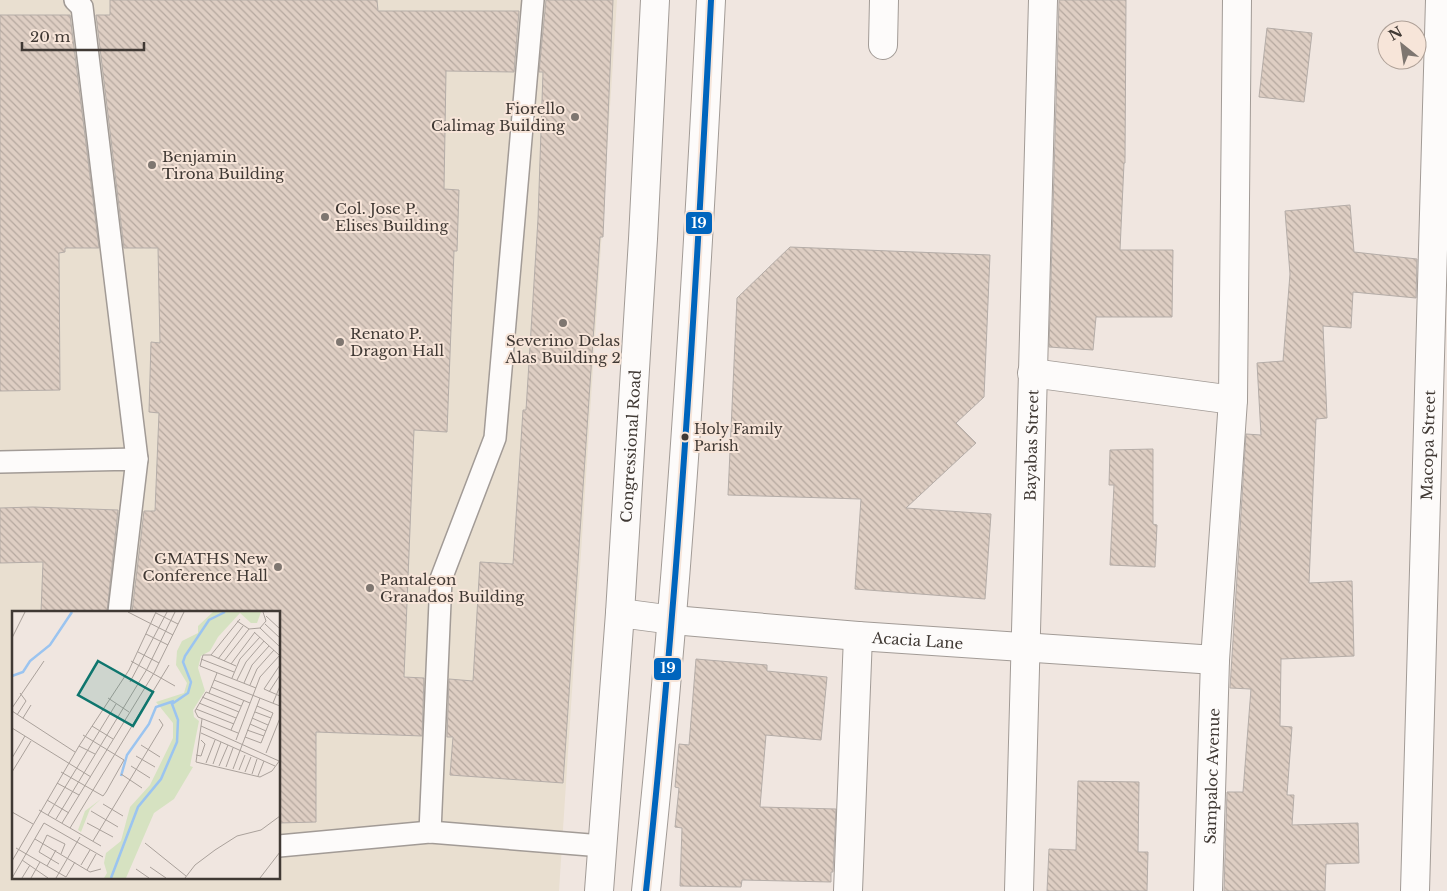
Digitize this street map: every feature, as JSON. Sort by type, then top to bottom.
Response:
[{"type":"street","name":"Congressional Road","points":[[599,891],[620,612],[643,239],[655,0]]},
{"type":"street","points":[[646,891],[673,620],[699,244],[711,0]]},
{"type":"street","points":[[883,45],[884,0]]},
{"type":"street","name":"Bayabas Street","points":[[1019,891],[1043,0]]},
{"type":"street","name":"Sampaloc Avenue","points":[[1208,891],[1215,660],[1233,400],[1237,0]]},
{"type":"street","name":"Macopa Street","points":[[1415,891],[1440,0]]},
{"type":"street","points":[[1032,373],[1233,400]]},
{"type":"street","name":"Acacia Lane","points":[[620,612],[673,620],[858,636],[1215,660]]},
{"type":"street","points":[[848,891],[858,636]]},
{"type":"lane","points":[[76,0],[82,7],[137,459],[119,611]]},
{"type":"lane","points":[[430,832],[440,579],[495,438],[533,0]]},
{"type":"lane","points":[[0,462],[137,459]]},
{"type":"lane","points":[[280,846],[430,832],[602,846]]},
{"type":"shaded area","points":[[0,0],[617,0],[559,891],[0,891]]},
{"type":"building","points":[[110,0],[377,0],[378,11],[519,11],[514,72],[446,71],[444,189],[459,190],[457,251],[454,251],[447,432],[414,430],[404,677],[424,678],[422,736],[316,732],[316,822],[280,823],[280,611],[132,611],[144,511],[155,511],[159,413],[149,412],[151,342],[160,343],[158,248],[124,248],[96,15],[110,15]]},
{"type":"building","points":[[546,0],[613,0],[603,237],[600,237],[563,783],[450,775],[453,737],[447,737],[449,679],[473,681],[480,562],[513,564],[523,410],[526,410],[538,219],[543,72],[539,72]]},
{"type":"building","points":[[1059,0],[1126,0],[1125,163],[1120,250],[1173,250],[1172,317],[1096,317],[1093,350],[1049,347]]},
{"type":"building","points":[[0,15],[70,15],[99,248],[65,248],[65,252],[59,253],[60,390],[0,391]]},
{"type":"building","points":[[1267,28],[1312,33],[1304,102],[1259,97]]},
{"type":"building","points":[[1350,205],[1354,252],[1417,259],[1416,298],[1353,292],[1351,328],[1323,326],[1327,418],[1316,419],[1309,583],[1352,581],[1354,656],[1281,659],[1280,726],[1292,727],[1287,795],[1294,795],[1292,825],[1358,823],[1359,863],[1326,864],[1325,891],[1224,891],[1227,792],[1243,792],[1251,689],[1230,688],[1246,434],[1261,435],[1257,363],[1283,361],[1290,274],[1285,211]]},
{"type":"building","name":"Holy Family Parish","points":[[790,247],[990,255],[984,397],[956,423],[976,443],[906,508],[991,514],[985,599],[855,589],[861,499],[728,495],[737,298]]},
{"type":"building","points":[[1153,449],[1153,524],[1157,525],[1155,567],[1110,565],[1114,485],[1109,485],[1110,450]]},
{"type":"building","points":[[33,507],[118,510],[107,611],[41,611],[43,562],[0,563],[0,508]]},
{"type":"building","points":[[696,659],[767,665],[767,671],[827,677],[821,740],[766,735],[760,807],[836,809],[831,882],[742,880],[741,887],[680,886],[682,828],[675,827],[679,788],[675,787],[679,744],[689,745]]},
{"type":"building","points":[[1078,781],[1139,782],[1138,852],[1148,852],[1147,891],[1047,891],[1049,849],[1076,850]]},
{"type":"transit line","name":"19","points":[[646,891],[677,557],[699,223],[711,0]]},
{"type":"place","name":"Fiorello Calimag Building","points":[[575,117]]},
{"type":"place","name":"Benjamin Tirona Building","points":[[152,165]]},
{"type":"place","name":"Col. Jose P. Elises Building","points":[[325,217]]},
{"type":"place","name":"Severino Delas Alas Building 2","points":[[563,323]]},
{"type":"place","name":"Renato P. Dragon Hall","points":[[340,342]]},
{"type":"place","name":"Holy Family Parish","points":[[685,437]]},
{"type":"place","name":"GMATHS New Conference Hall","points":[[278,567]]},
{"type":"place","name":"Pantaleon Granados Building","points":[[370,588]]}]
